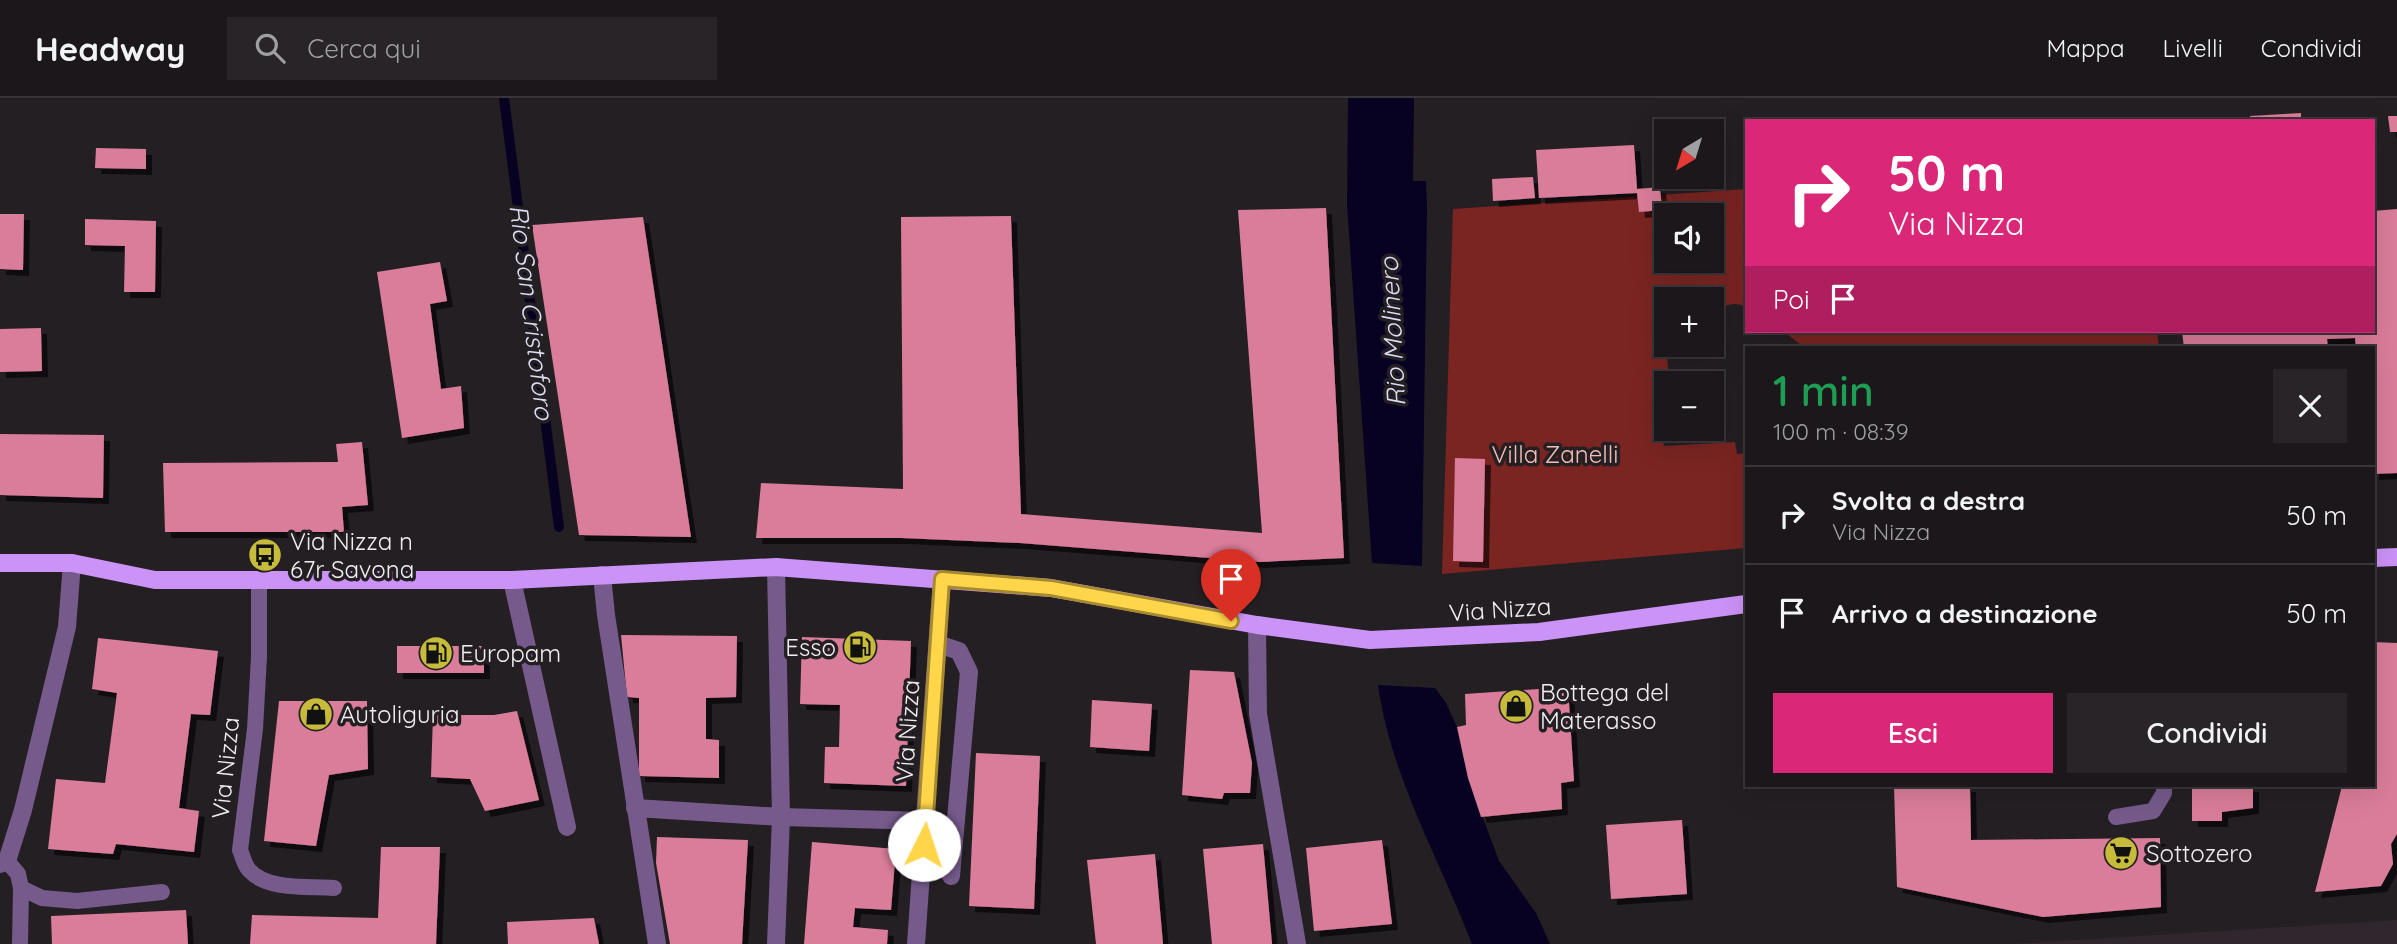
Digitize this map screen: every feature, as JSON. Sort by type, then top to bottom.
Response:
[{"type":"main road","points":[[2375,558],[2397,557]]},
{"type":"main road","name":"Via Nizza","points":[[0,563],[72,563],[155,580],[512,580],[776,567],[1051,588],[1257,625],[1370,640],[1539,632],[1745,604]]},
{"type":"street","points":[[3,863],[29,785],[67,627],[72,563]]},
{"type":"street","points":[[776,567],[781,817],[776,944]]},
{"type":"street","points":[[602,575],[657,944]]},
{"type":"street","name":"Via Nizza","points":[[916,944],[942,579]]},
{"type":"street","points":[[512,580],[567,827]]},
{"type":"street","points":[[1257,625],[1258,714],[1297,944]]},
{"type":"street","points":[[938,644],[959,651],[970,672],[951,876]]},
{"type":"street","points":[[635,808],[781,817],[925,821]]},
{"type":"lane","name":"Via Nizza","points":[[259,580],[255,729],[240,850],[251,872],[271,883],[334,888]]},
{"type":"lane","points":[[2116,817],[2153,811],[2164,793],[2164,787]]},
{"type":"lane","points":[[3,863],[18,874],[20,944]]},
{"type":"lane","points":[[20,888],[42,898],[77,901],[162,892]]},
{"type":"shaded area","points":[[2397,920],[2397,944],[2012,944]]},
{"type":"green space","name":"Villa Zanelli","points":[[1745,189],[1745,307],[1737,304],[1724,307],[1724,287],[1654,287],[1654,357],[1667,357],[1668,371],[1654,371],[1654,441],[1663,441],[1664,446],[1735,442],[1737,454],[1745,453],[1745,548],[1442,574],[1453,209]]},
{"type":"green space","points":[[1786,333],[2157,333],[2159,346],[1802,346]]},
{"type":"water","name":"Rio Molinero","points":[[1348,98],[1414,98],[1413,181],[1426,181],[1427,206],[1422,566],[1372,563],[1347,204]]},
{"type":"water","points":[[1378,685],[1435,688],[1446,703],[1457,727],[1468,778],[1499,861],[1536,913],[1550,944],[1472,944],[1405,785],[1384,719]]},
{"type":"building","points":[[2301,113],[2301,119],[2250,119],[2250,116]]},
{"type":"building","points":[[2388,116],[2397,116],[2397,132],[2390,132]]},
{"type":"building","points":[[1634,145],[1637,189],[1660,189],[1661,203],[1654,203],[1654,211],[1639,212],[1637,193],[1539,198],[1536,150]]},
{"type":"building","points":[[96,148],[146,149],[146,169],[95,168]]},
{"type":"building","points":[[1533,177],[1535,198],[1493,201],[1492,179]]},
{"type":"building","points":[[1326,208],[1344,558],[1260,562],[1020,543],[902,538],[756,538],[761,483],[903,489],[901,217],[1011,216],[1021,514],[1262,533],[1238,210]]},
{"type":"building","points":[[2397,209],[2397,473],[2375,474],[2375,346],[2356,346],[2355,338],[2327,339],[2328,346],[2184,346],[2182,333],[2375,333],[2375,211]]},
{"type":"building","points":[[0,214],[24,214],[23,270],[0,269]]},
{"type":"building","points":[[643,217],[691,537],[579,535],[532,225]]},
{"type":"building","points":[[85,219],[156,221],[155,292],[124,292],[125,246],[85,245]]},
{"type":"building","points":[[440,262],[447,301],[430,304],[441,389],[461,386],[464,428],[402,438],[377,272]]},
{"type":"building","points":[[41,328],[42,371],[0,372],[0,329]]},
{"type":"building","points":[[0,434],[104,435],[103,498],[0,495]]},
{"type":"building","points":[[362,442],[368,505],[342,507],[344,532],[165,532],[163,463],[338,462],[336,444]]},
{"type":"building","points":[[1455,458],[1485,459],[1483,562],[1453,561]]},
{"type":"building","points":[[621,635],[737,636],[736,697],[706,698],[706,739],[719,740],[719,778],[639,776],[639,698],[627,697]]},
{"type":"building","points":[[802,637],[911,641],[906,786],[824,783],[825,747],[839,747],[840,705],[800,704]]},
{"type":"building","points":[[98,638],[218,651],[210,715],[191,714],[179,808],[199,811],[194,852],[116,844],[113,854],[48,849],[56,779],[105,783],[117,693],[92,689]]},
{"type":"building","points":[[2375,642],[2397,643],[2397,834],[2391,844],[2393,864],[2381,886],[2315,892],[2342,787],[2375,787]]},
{"type":"building","points":[[397,646],[484,646],[484,673],[397,673]]},
{"type":"building","points":[[1190,670],[1234,672],[1252,763],[1250,793],[1224,793],[1222,799],[1182,795]]},
{"type":"building","points":[[1568,687],[1574,781],[1561,783],[1562,809],[1481,817],[1468,778],[1457,727],[1466,725],[1465,694]]},
{"type":"building","points":[[1092,700],[1152,704],[1149,751],[1090,747]]},
{"type":"building","points":[[279,701],[367,701],[368,769],[329,775],[316,846],[264,841]]},
{"type":"building","points":[[517,711],[539,800],[485,811],[470,779],[431,777],[433,715],[494,715]]},
{"type":"building","points":[[976,753],[1040,756],[1034,909],[969,906]]},
{"type":"building","points":[[1894,787],[1970,787],[1971,840],[2160,838],[2161,907],[2043,917],[1897,887]]},
{"type":"building","points":[[2192,787],[2253,787],[2253,808],[2222,812],[2222,821],[2192,821]]},
{"type":"building","points":[[1682,820],[1687,894],[1611,899],[1606,825]]},
{"type":"building","points":[[657,837],[748,840],[742,944],[670,944],[656,863]]},
{"type":"building","points":[[1382,840],[1392,924],[1314,931],[1306,848]]},
{"type":"building","points":[[812,842],[896,849],[891,910],[855,908],[853,927],[888,930],[887,944],[804,944]]},
{"type":"building","points":[[1263,844],[1272,944],[1212,944],[1203,849]]},
{"type":"building","points":[[381,847],[440,847],[436,944],[250,944],[252,915],[378,918]]},
{"type":"building","points":[[1155,854],[1163,944],[1096,944],[1087,860]]},
{"type":"building","points":[[186,910],[188,944],[52,944],[51,916]]},
{"type":"building","points":[[594,918],[599,944],[508,944],[507,922]]},
{"type":"waterway","name":"Rio San Cristoforo","points":[[504,98],[559,527]]},
{"type":"place","name":"Via Nizza n 67r Savona","points":[[265,555]]},
{"type":"place","name":"Esso","points":[[860,647]]},
{"type":"place","name":"Europam","points":[[436,653]]},
{"type":"place","name":"Bottega del Materasso","points":[[1516,706]]},
{"type":"place","name":"Autoliguria","points":[[316,714]]},
{"type":"place","name":"Sottozero","points":[[2121,853]]},
{"type":"route","points":[[924,845],[942,579],[1051,588],[1231,621]]}]
